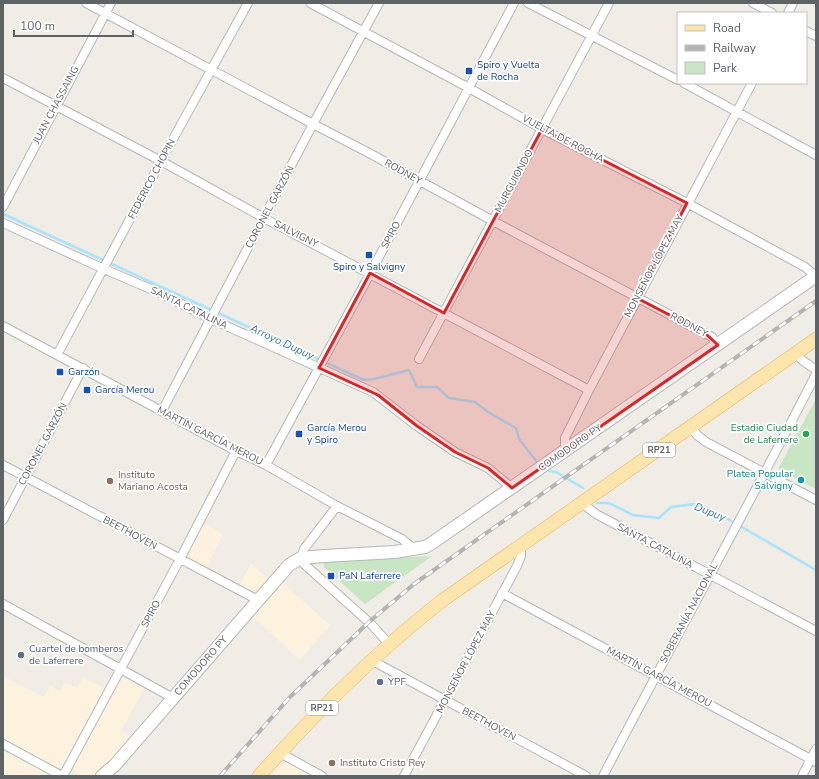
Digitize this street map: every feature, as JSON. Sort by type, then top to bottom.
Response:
[{"type":"main road","name":"COMODORO PY","points":[[102,776],[114,766],[289,565],[301,558],[395,552],[425,547],[565,452],[816,276]]},
{"type":"main road","name":"RP21","points":[[259,776],[325,705],[371,660],[388,644],[443,600],[816,339]]},
{"type":"street","name":"RODNEY","points":[[86,3],[313,124],[369,152],[493,221],[712,337],[718,345]]},
{"type":"street","name":"JUAN CHASSAING","points":[[4,206],[111,3]]},
{"type":"street","name":"FEDERICO CHOPIN","points":[[58,355],[161,161],[248,3]]},
{"type":"street","name":"VUELTA DE ROCHA","points":[[310,3],[542,129],[687,203],[805,267],[816,276]]},
{"type":"street","name":"CORONEL GARZÓN","points":[[162,411],[313,124],[379,3]]},
{"type":"street","name":"SPIRO","points":[[266,465],[514,3]]},
{"type":"street","points":[[528,3],[677,79]]},
{"type":"street","name":"MURGUIONDO","points":[[419,359],[609,3]]},
{"type":"street","points":[[753,3],[770,12]]},
{"type":"street","points":[[788,12],[793,3]]},
{"type":"street","points":[[807,32],[816,36]]},
{"type":"street","name":"SALVIGNY","points":[[3,78],[589,390]]},
{"type":"street","points":[[686,84],[816,155]]},
{"type":"street","name":"MONSEÑOR LÓPEZ MAY","points":[[565,452],[565,438],[589,390],[751,84]]},
{"type":"street","name":"SANTA CATALINA","points":[[3,223],[320,366],[378,396],[455,452],[488,468],[512,488]]},
{"type":"street","name":"MARTÍN GARCÍA MEROU","points":[[3,326],[236,451],[266,465],[337,506],[402,538],[414,549]]},
{"type":"street","points":[[796,353],[802,360],[816,370]]},
{"type":"street","name":"CORONEL GARZÓN","points":[[3,520],[83,368]]},
{"type":"street","points":[[765,473],[816,374]]},
{"type":"street","points":[[691,427],[697,435],[706,442],[816,500]]},
{"type":"street","name":"SPIRO","points":[[63,776],[180,559],[236,451]]},
{"type":"street","name":"BEETHOVEN","points":[[3,465],[258,600]]},
{"type":"street","name":"SOBERANÍA NACIONAL","points":[[603,776],[709,575],[765,473]]},
{"type":"street","name":"SANTA CATALINA","points":[[582,503],[596,514],[816,631]]},
{"type":"street","name":"COMODORO PY","points":[[301,558],[304,550],[337,506]]},
{"type":"street","name":"MONSEÑOR LÓPEZ MAY","points":[[404,776],[521,556],[521,545]]},
{"type":"street","points":[[301,558],[304,564],[372,625],[388,644]]},
{"type":"street","name":"MARTÍN GARCÍA MEROU","points":[[502,593],[813,761]]},
{"type":"street","points":[[3,604],[173,698]]},
{"type":"street","name":"BEETHOVEN","points":[[371,660],[586,776]]},
{"type":"street","points":[[3,744],[63,776]]},
{"type":"street","points":[[802,776],[813,761],[816,749]]},
{"type":"street","points":[[280,753],[322,776]]},
{"type":"highlighted area","points":[[542,129],[687,203],[637,298],[706,334],[718,345],[512,488],[488,468],[455,452],[417,426],[378,395],[319,368],[370,273],[444,313]]},
{"type":"shaded area","points":[[204,524],[223,534],[205,569],[192,562],[189,553]]},
{"type":"shaded area","points":[[251,563],[269,580],[255,594],[239,586]]},
{"type":"shaded area","points":[[283,583],[330,625],[300,660],[252,616]]},
{"type":"shaded area","points":[[3,676],[44,697],[50,686],[60,691],[65,682],[77,688],[83,677],[107,690],[64,768],[58,768],[3,739]]},
{"type":"shaded area","points":[[127,677],[145,687],[121,731],[132,737],[104,770],[95,776],[78,776],[73,767],[121,678]]},
{"type":"shaded area","points":[[3,749],[53,775],[54,776],[3,776]]},
{"type":"shaded area","points":[[287,762],[315,776],[272,776],[283,764]]},
{"type":"green space","name":"Estadio Ciudad de Laferrere","points":[[816,399],[816,489],[778,469]]},
{"type":"green space","points":[[432,556],[365,604],[324,567],[324,562]]},
{"type":"waterway","name":"Arroyo Dupuy","points":[[3,214],[364,380],[409,370],[417,387],[437,387],[449,398],[475,402],[488,412],[516,428],[519,439],[537,462]]},
{"type":"waterway","name":"Arroyo Dupuy","points":[[549,471],[556,472],[583,488]]},
{"type":"waterway","name":"Dupuy","points":[[597,503],[609,503],[633,515],[659,518],[671,507],[694,504],[721,515],[816,570]]},
{"type":"railway","points":[[220,776],[290,697],[369,622],[414,584],[816,301]]},
{"type":"place","name":"Spiro y Vuelta de Rocha","points":[[469,71]]},
{"type":"place","name":"Spiro y Salvigny","points":[[369,255]]},
{"type":"place","name":"Garzón","points":[[60,372]]},
{"type":"place","name":"García Merou","points":[[87,390]]},
{"type":"place","name":"García Merou y Spiro","points":[[299,434]]},
{"type":"place","name":"Estadio Ciudad de Laferrere","points":[[806,434]]},
{"type":"place","name":"Platea Popular Salvigny","points":[[801,480]]},
{"type":"place","name":"Instituto Mariano Acosta","points":[[110,481]]},
{"type":"place","name":"PaN Laferrere","points":[[331,576]]},
{"type":"place","name":"Cuartel de bomberos de Laferrere","points":[[21,655]]},
{"type":"place","name":"YPF","points":[[380,682]]},
{"type":"place","name":"Instituto Cristo Rey","points":[[332,763]]}]
